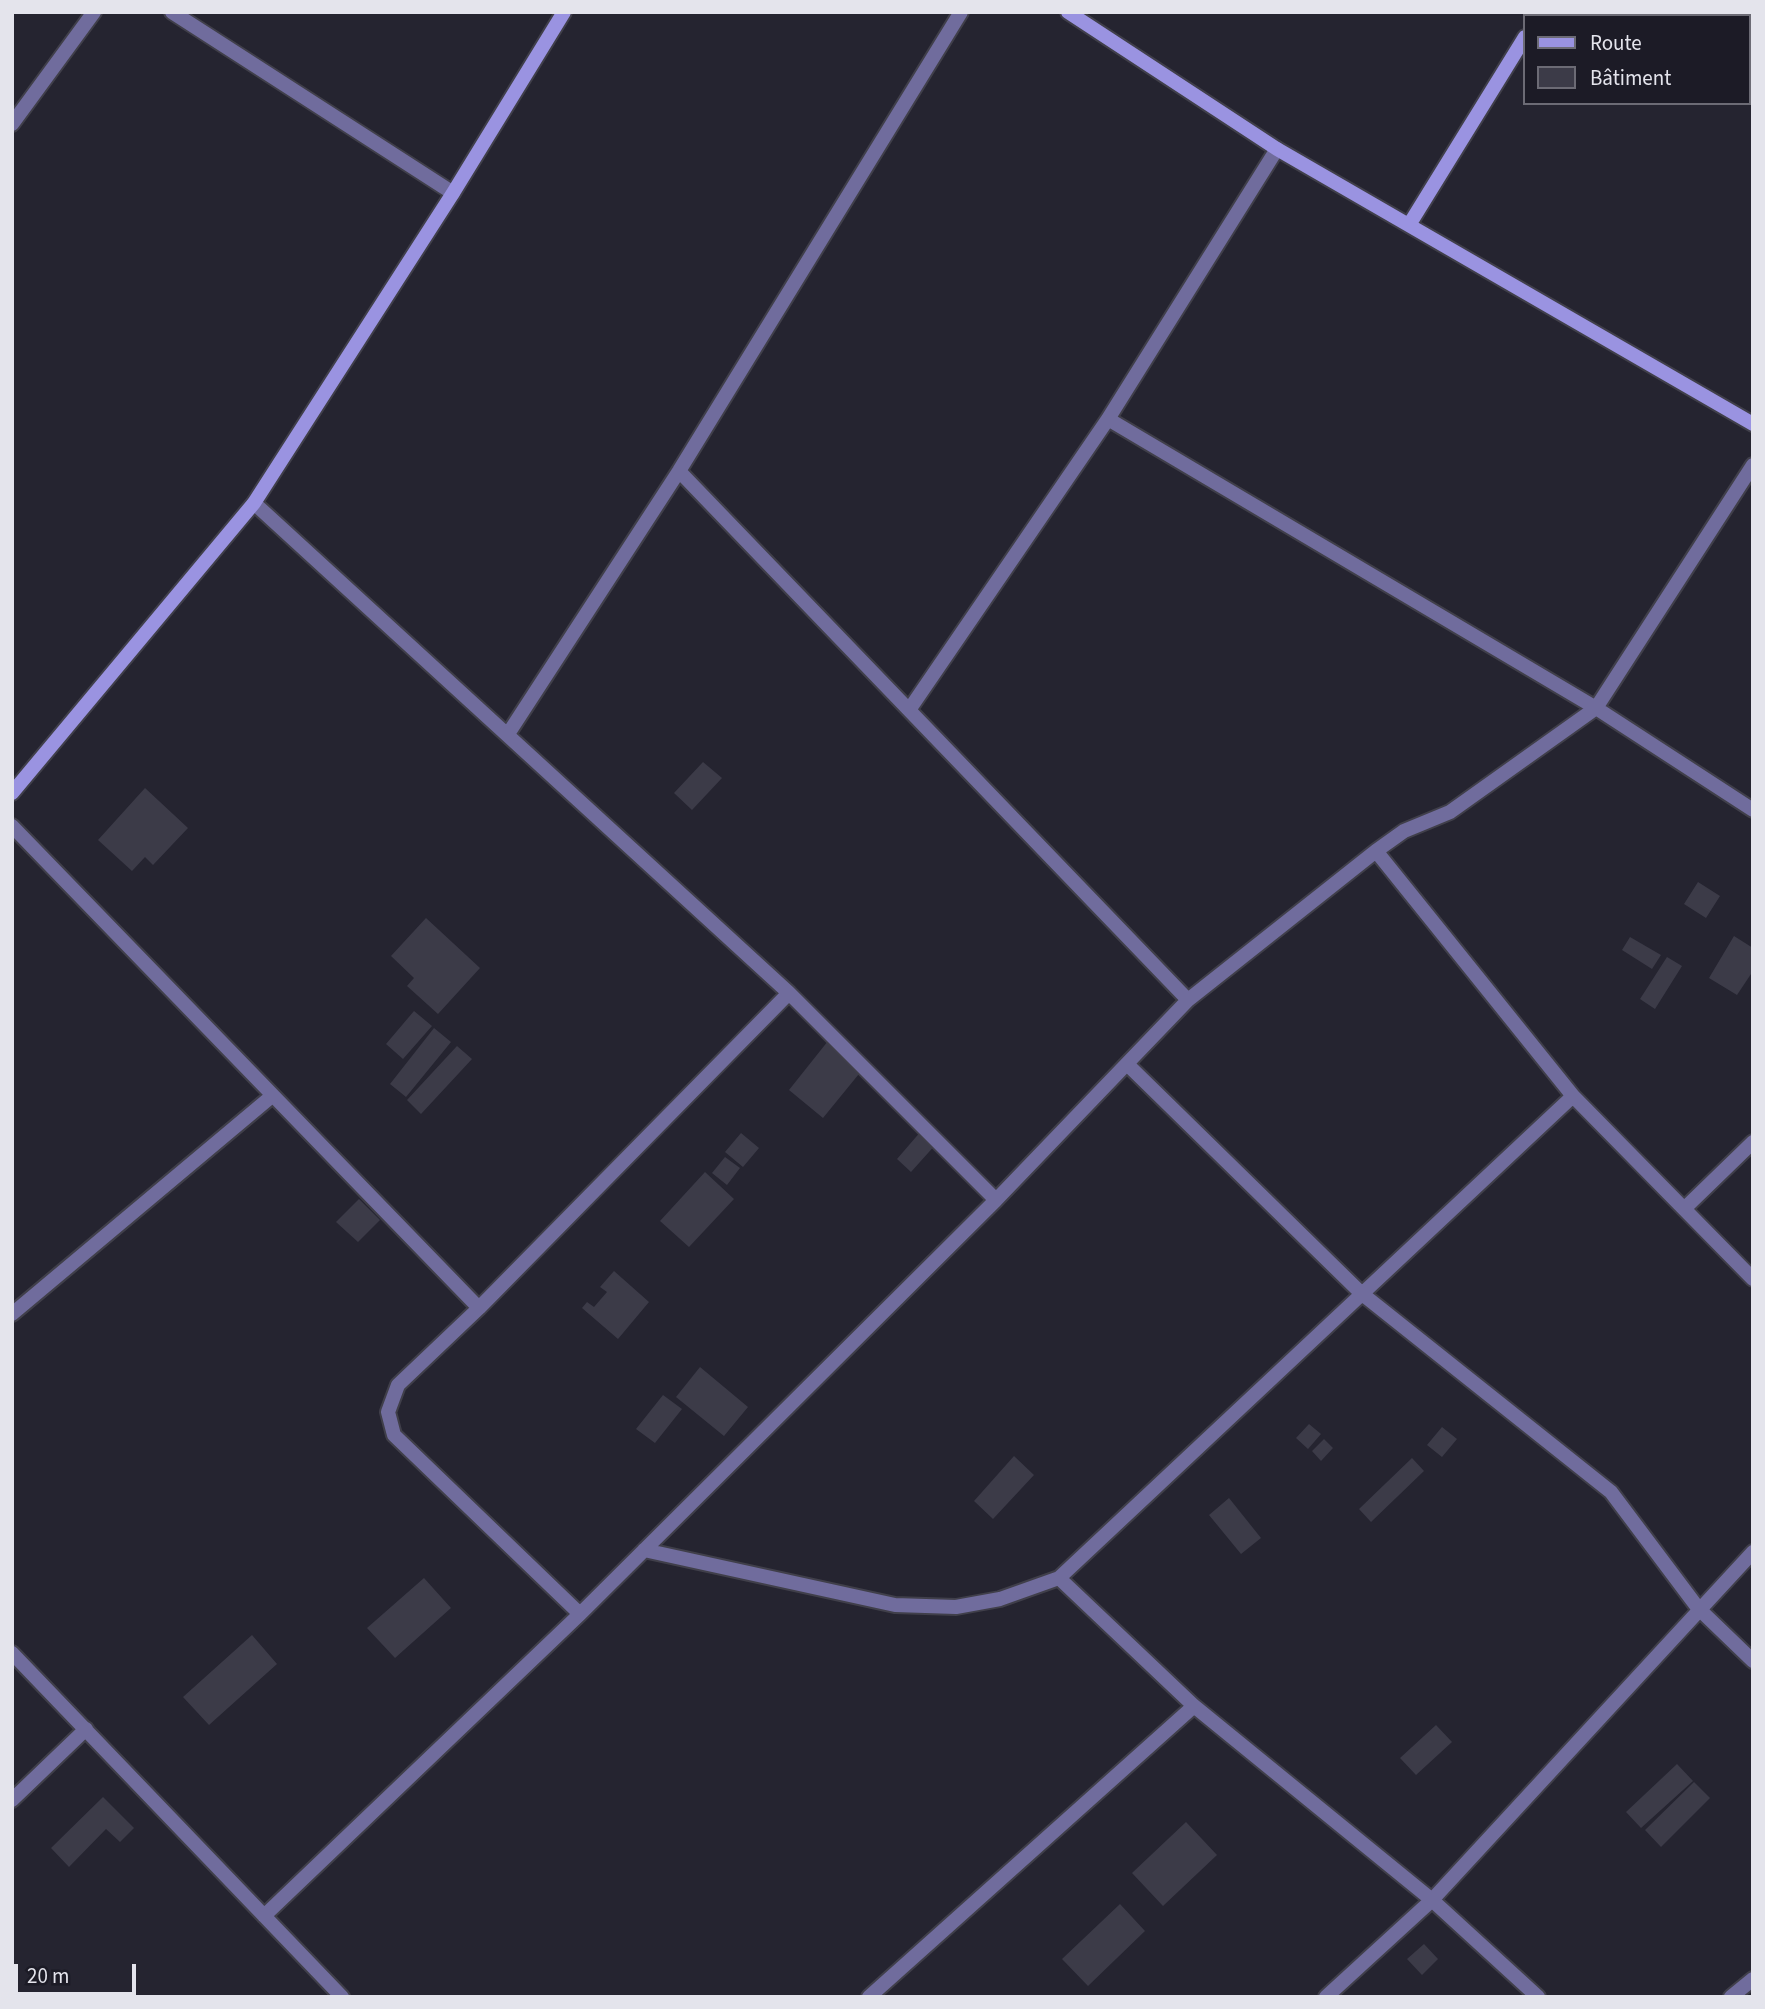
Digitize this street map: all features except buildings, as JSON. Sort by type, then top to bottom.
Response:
[{"type":"street","points":[[12,124],[94,12]]},
{"type":"street","points":[[172,12],[453,193]]},
{"type":"street","points":[[12,793],[254,503],[453,193],[564,12]]},
{"type":"street","points":[[508,734],[679,471],[961,12]]},
{"type":"street","points":[[1068,12],[1277,149],[1753,424]]},
{"type":"street","points":[[1409,225],[1524,39]]},
{"type":"street","points":[[909,710],[1108,419],[1277,149]]},
{"type":"street","points":[[1108,419],[1596,708],[1753,810]]},
{"type":"street","points":[[264,1916],[580,1614],[996,1200],[1188,1000],[1376,851],[1404,831],[1450,812],[1596,708],[1753,465]]},
{"type":"street","points":[[679,471],[1188,1000]]},
{"type":"street","points":[[254,503],[789,993],[996,1200]]},
{"type":"street","points":[[12,826],[478,1308]]},
{"type":"street","points":[[1376,851],[1573,1096],[1686,1207],[1753,1279]]},
{"type":"street","points":[[580,1614],[394,1435],[388,1412],[398,1385],[478,1308],[789,993]]},
{"type":"street","points":[[1128,1065],[1361,1293],[1611,1492],[1698,1608],[1753,1661]]},
{"type":"street","points":[[12,1314],[272,1096]]},
{"type":"street","points":[[644,1550],[895,1605],[956,1607],[1000,1599],[1059,1577],[1573,1096]]},
{"type":"street","points":[[1686,1207],[1753,1142]]},
{"type":"street","points":[[1326,1997],[1432,1900],[1698,1608],[1753,1552]]},
{"type":"street","points":[[1059,1577],[1194,1706],[1432,1900],[1538,1997]]},
{"type":"street","points":[[12,1653],[342,1997]]},
{"type":"street","points":[[869,1997],[1194,1706]]},
{"type":"street","points":[[12,1800],[86,1729]]},
{"type":"street","points":[[1731,1997],[1753,1979]]}]
